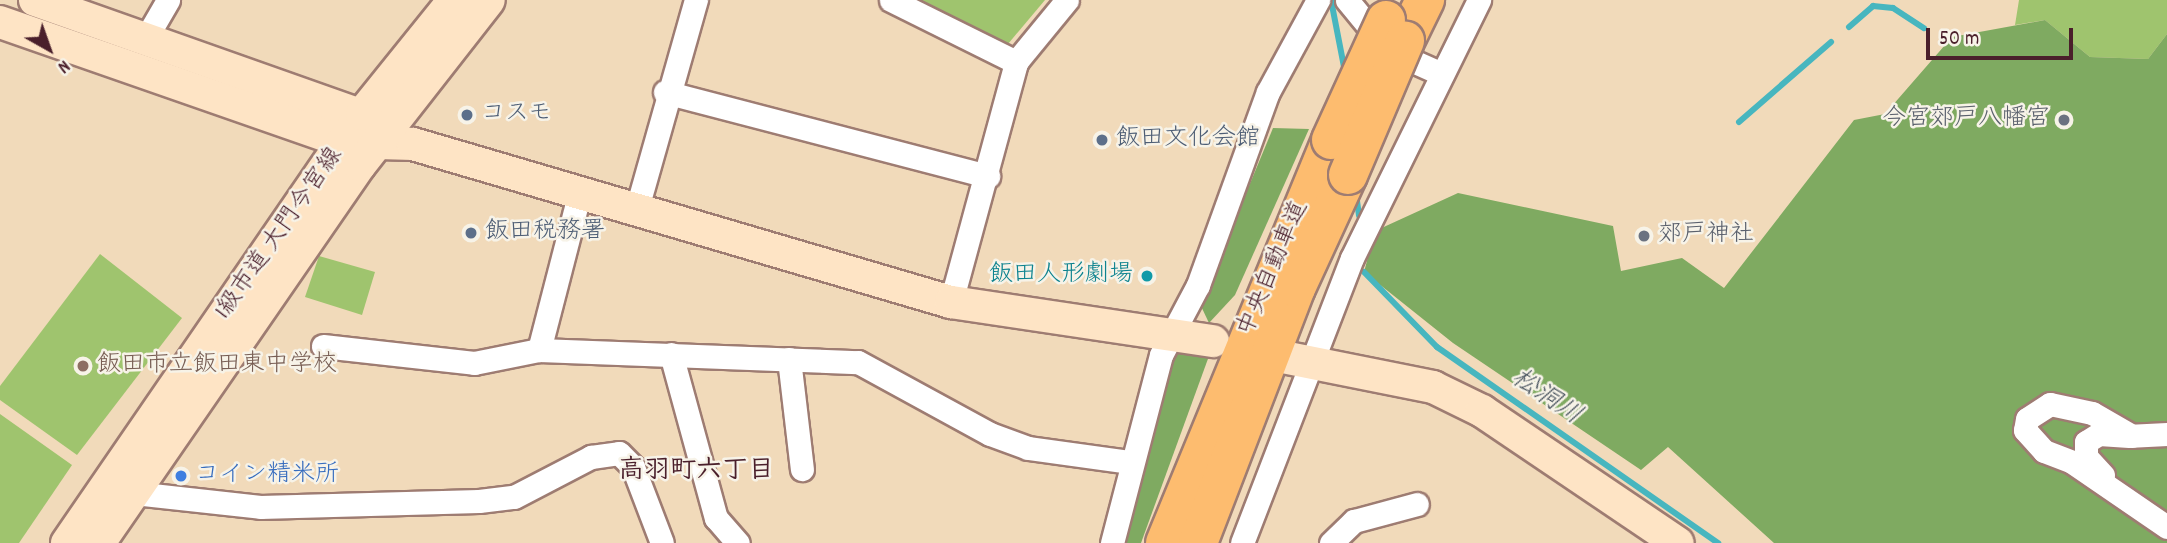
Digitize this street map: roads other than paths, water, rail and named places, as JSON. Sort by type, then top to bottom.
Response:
[{"type":"highway","name":"中央自動車道","points":[[1165,543],[1331,140],[1396,20],[1425,0]]},
{"type":"highway","name":"中央自動車道","points":[[1198,543],[1296,288],[1348,175],[1396,20]]},
{"type":"street","points":[[146,38],[168,0]]},
{"type":"street","name":"1級市道 大門今宮線","points":[[67,543],[367,132],[454,0]]},
{"type":"street","points":[[99,543],[367,132],[489,0]]},
{"type":"street","points":[[637,208],[665,92],[696,0]]},
{"type":"street","points":[[891,0],[1016,62]]},
{"type":"street","points":[[951,302],[988,176],[1016,62],[1067,0]]},
{"type":"street","points":[[1346,0],[1388,50],[1442,74]]},
{"type":"street","points":[[1242,543],[1385,182],[1479,0]]},
{"type":"street","points":[[1112,543],[1130,462],[1171,333],[1198,285],[1268,92],[1315,1]]},
{"type":"street","points":[[16,15],[146,38],[367,132]]},
{"type":"street","points":[[16,15],[367,132],[637,208],[951,302],[1213,341]]},
{"type":"street","points":[[665,92],[988,176]]},
{"type":"street","points":[[539,350],[580,192]]},
{"type":"street","points":[[323,346],[474,363],[539,350],[858,362],[990,434],[1028,447],[1130,462]]},
{"type":"street","points":[[671,354],[716,518],[738,543]]},
{"type":"street","points":[[1283,358],[1315,360],[1433,387],[1482,411],[1678,543]]},
{"type":"street","points":[[789,359],[802,469]]},
{"type":"street","points":[[2132,436],[2092,413],[2050,404],[2027,419],[2025,430],[2044,451],[2128,500],[2167,527]]},
{"type":"street","points":[[2128,500],[2086,457],[2086,442],[2099,434],[2132,436],[2167,433]]},
{"type":"street","points":[[134,493],[260,507],[479,501],[514,497],[591,457],[620,453],[633,467],[662,543]]},
{"type":"street","points":[[1331,543],[1354,521],[1417,504]]},
{"type":"waterway","name":"松洞川","points":[[1331,0],[1345,72]]},
{"type":"waterway","points":[[1849,27],[1873,6],[1893,8],[1924,28]]},
{"type":"waterway","points":[[1739,122],[1831,42]]},
{"type":"waterway","name":"松洞川","points":[[1356,194],[1359,216]]},
{"type":"waterway","name":"松洞川","points":[[1364,272],[1437,347],[1718,543]]},
{"type":"place","name":"コスモ","points":[[467,115]]},
{"type":"place","name":"今宮郊戸八幡宮","points":[[2064,120]]},
{"type":"place","name":"飯田文化会館","points":[[1102,140]]},
{"type":"place","name":"飯田税務署","points":[[471,233]]},
{"type":"place","name":"郊戸神社","points":[[1644,236]]},
{"type":"place","name":"飯田人形劇場","points":[[1147,276]]},
{"type":"place","name":"飯田市立飯田東中学校","points":[[83,366]]},
{"type":"place","name":"コイン精米所","points":[[181,476]]},
{"type":"district","name":"高羽町六丁目","points":[[696,472]]}]
